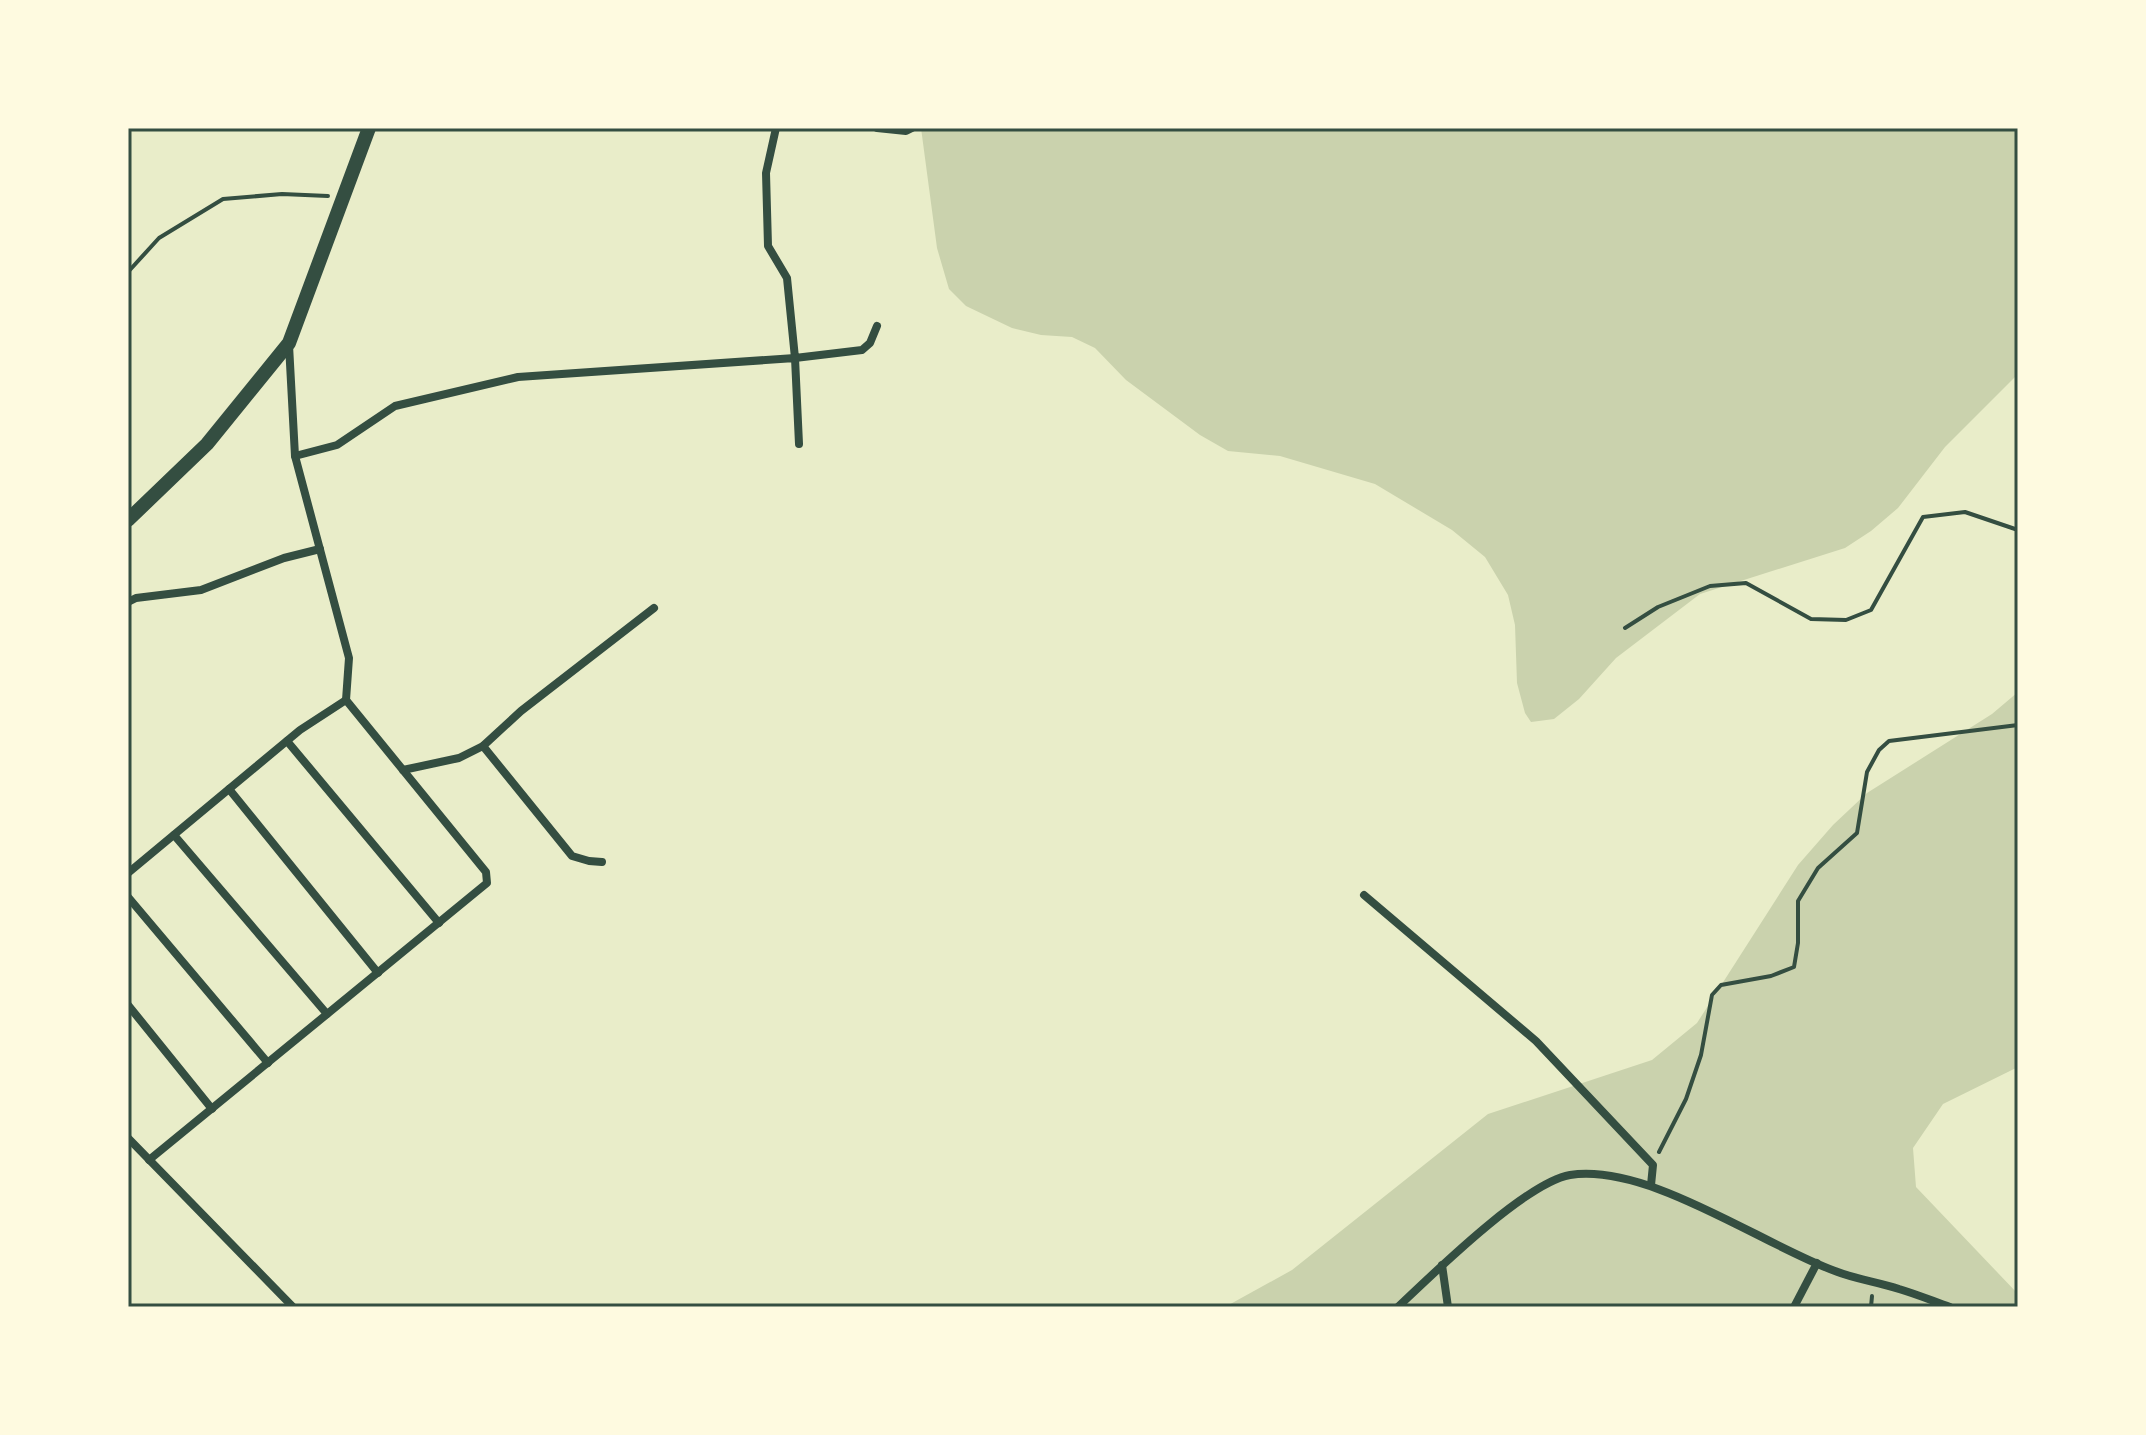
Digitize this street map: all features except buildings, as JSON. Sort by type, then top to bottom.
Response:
[{"type":"main road","points":[[128,520],[207,444],[289,343],[369,128]]},
{"type":"street","points":[[776,128],[766,173],[768,246],[787,278],[799,444]]},
{"type":"street","points":[[877,128],[906,131],[912,128]]},
{"type":"street","points":[[295,456],[337,445],[395,406],[518,377],[795,358],[862,350],[870,343],[877,326]]},
{"type":"street","points":[[149,1160],[487,883],[486,872],[346,700],[349,658],[295,456],[289,343]]},
{"type":"street","points":[[128,602],[136,598],[201,590],[284,558],[320,549]]},
{"type":"street","points":[[403,770],[459,758],[483,746],[521,711],[654,608]]},
{"type":"street","points":[[128,873],[287,741],[346,700]]},
{"type":"street","points":[[287,741],[439,923]]},
{"type":"street","points":[[483,746],[572,856],[602,862]]},
{"type":"street","points":[[229,789],[378,973]]},
{"type":"street","points":[[174,835],[327,1014]]},
{"type":"street","points":[[1364,895],[1536,1041],[1653,1165],[1651,1185]]},
{"type":"street","points":[[128,897],[268,1063]]},
{"type":"street","points":[[128,1005],[212,1109]]},
{"type":"street","points":[[128,1138],[293,1307]]},
{"type":"street","points":[[1398,1307],[1442,1265],[1533,1190],[1568,1175],[1604,1175],[1651,1185],[1835,1271],[1950,1307]]},
{"type":"street","points":[[1794,1307],[1817,1263]]},
{"type":"street","points":[[1442,1265],[1448,1307]]},
{"type":"path","points":[[128,272],[159,238],[223,199],[282,194],[345,197]]},
{"type":"path","points":[[1625,628],[1658,607],[1710,586],[1746,583],[1811,619],[1846,620],[1871,610],[1923,517],[1965,512],[2018,530]]},
{"type":"path","points":[[1653,1165],[1686,1099],[1701,1055],[1712,995],[1721,985],[1771,976],[1794,967],[1798,943],[1798,901],[1818,868],[1857,833],[1867,772],[1879,750],[1889,741],[2018,725]]},
{"type":"green space","points":[[921,128],[2018,128],[2018,374],[1945,447],[1898,508],[1871,531],[1845,548],[1700,594],[1616,658],[1579,699],[1554,719],[1531,722],[1525,713],[1517,683],[1515,625],[1508,595],[1485,557],[1452,530],[1375,484],[1280,456],[1228,451],[1200,435],[1126,380],[1095,348],[1072,337],[1041,335],[1012,328],[966,306],[949,289],[937,248]]},
{"type":"green space","points":[[2018,692],[2018,1067],[1943,1104],[1913,1148],[1916,1187],[2018,1294],[2018,1307],[1225,1307],[1292,1270],[1488,1114],[1652,1060],[1697,1023],[1798,865],[1833,825],[1867,793],[1992,714]]}]
